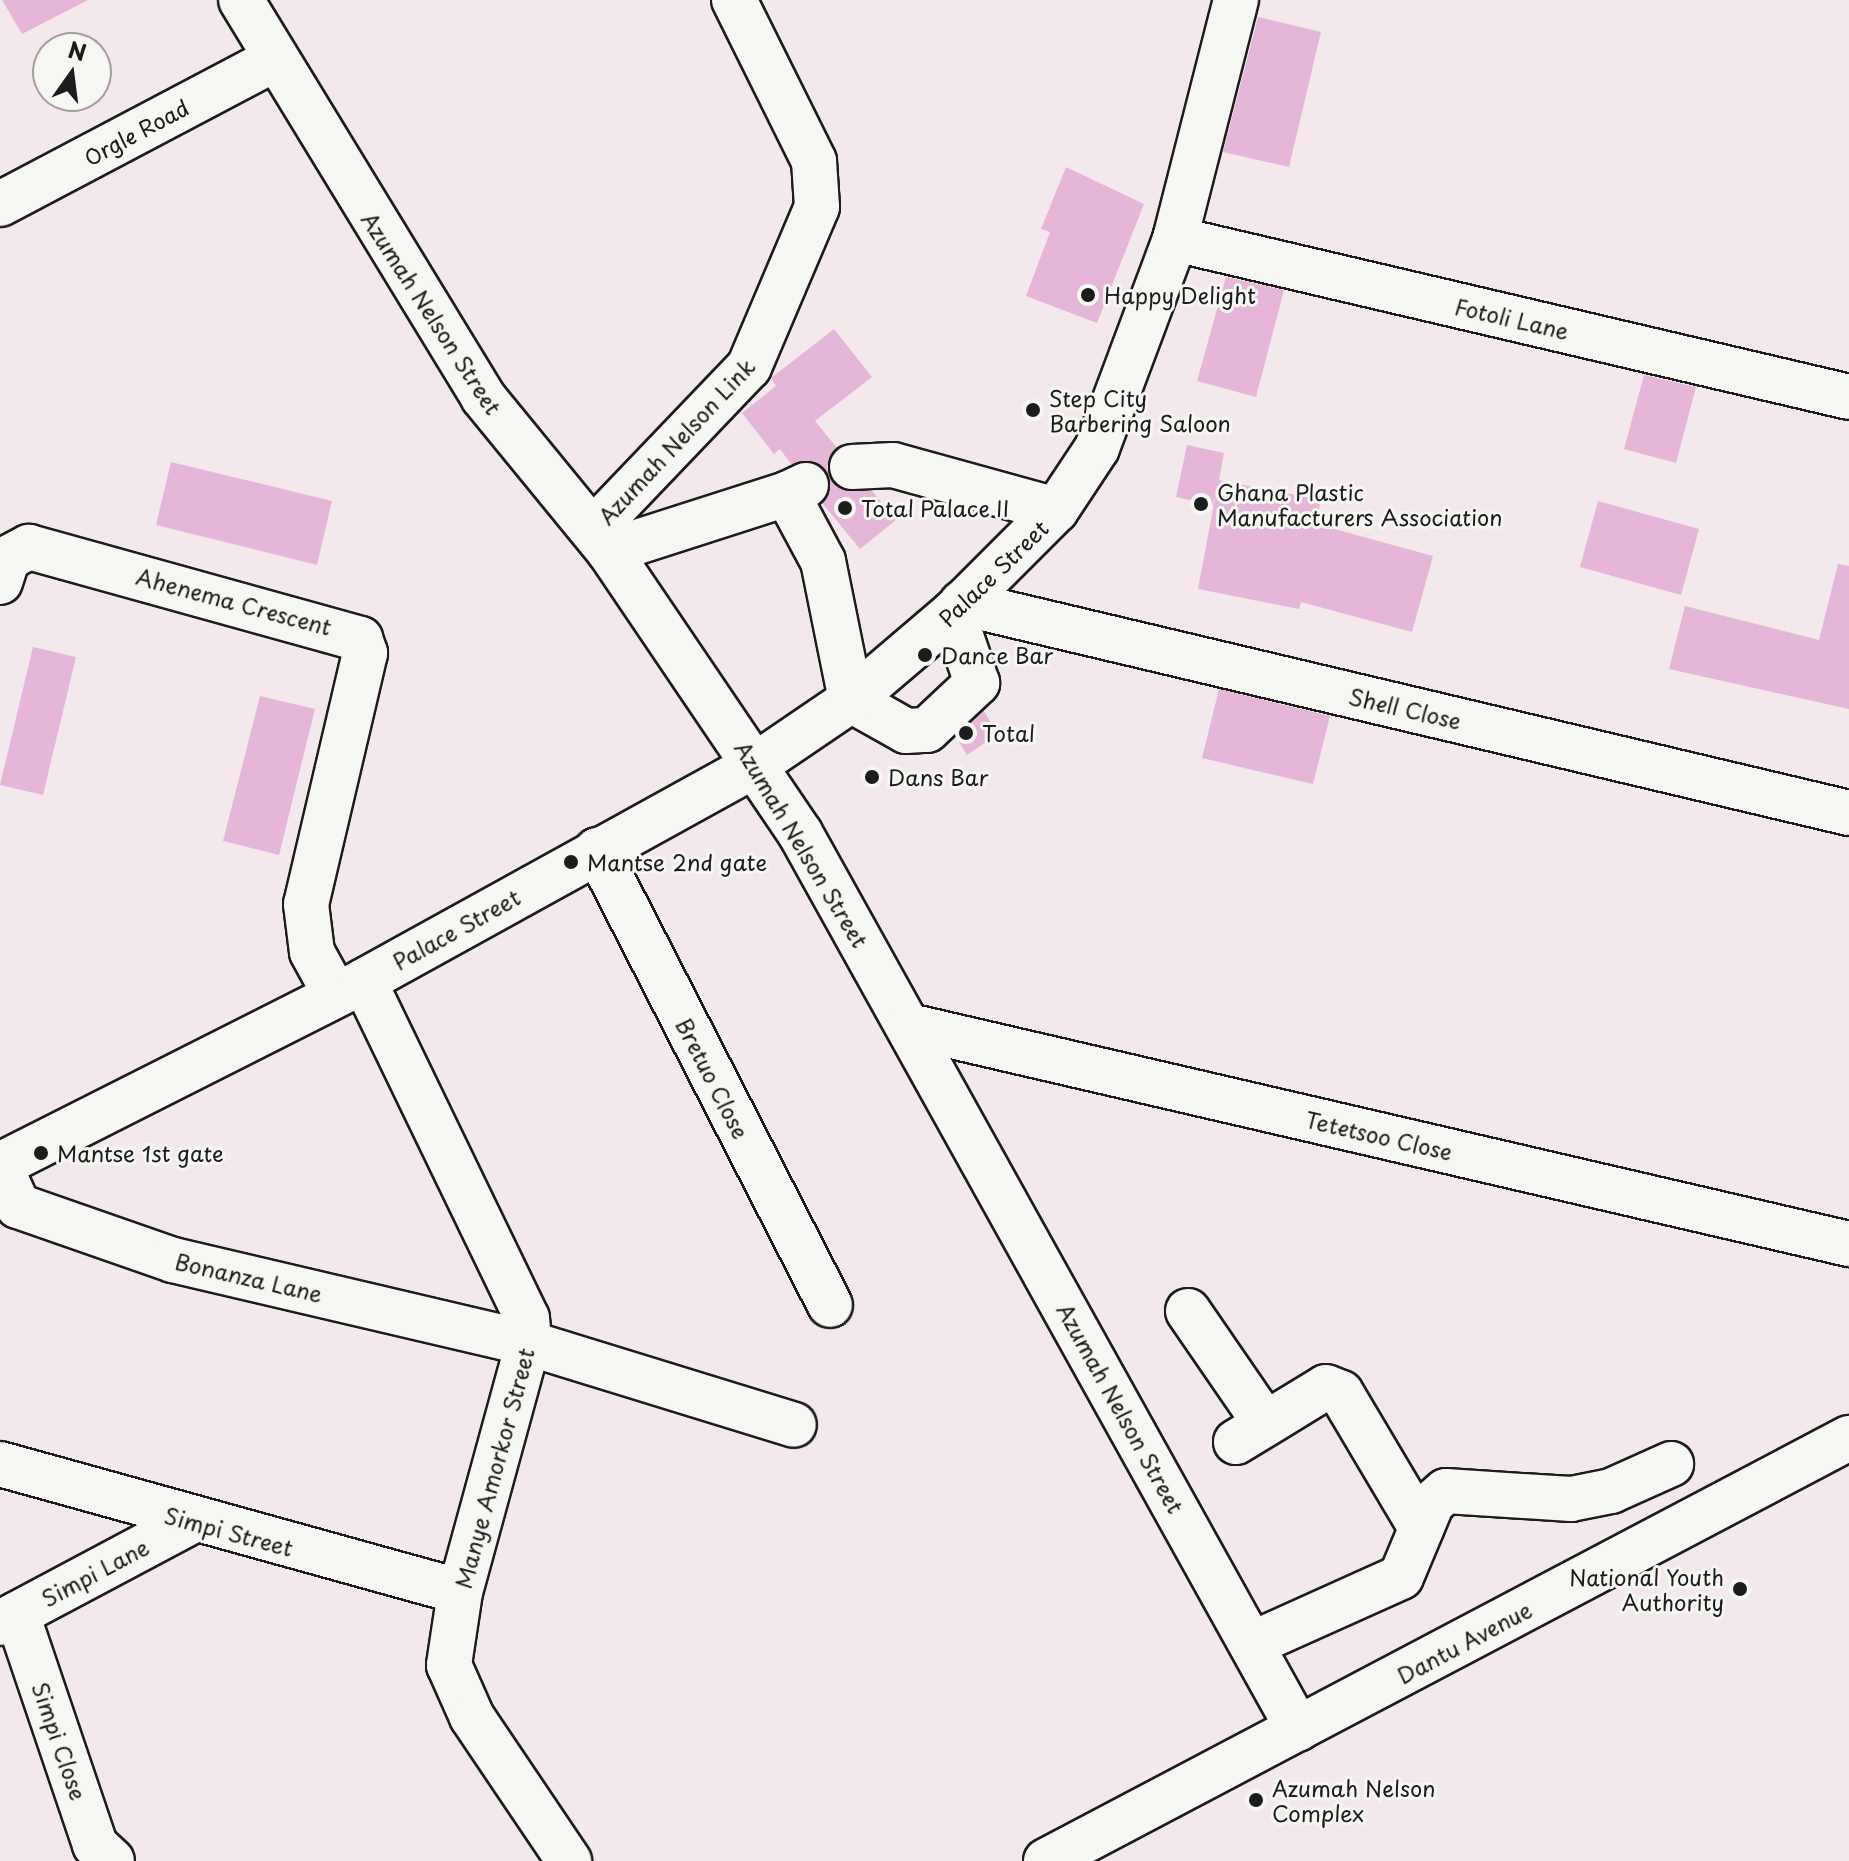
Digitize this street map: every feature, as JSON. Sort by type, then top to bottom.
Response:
[{"type":"street","name":"Azumah Nelson Street","points":[[241,0],[273,60],[483,397],[601,540],[757,764],[909,1026],[1298,1729]]},
{"type":"street","name":"Azumah Nelson Link","points":[[601,540],[749,367],[817,207],[814,161],[734,0]]},
{"type":"street","name":"Palace Street","points":[[0,1166],[350,987],[757,764],[851,700],[958,608],[1056,510],[1097,448],[1175,239],[1236,0]]},
{"type":"street","name":"Orgle Road","points":[[0,204],[273,60]]},
{"type":"street","name":"Fotoli Lane","points":[[1175,239],[1849,397]]},
{"type":"street","points":[[852,467],[893,465],[1056,510]]},
{"type":"street","points":[[601,540],[797,489],[823,561],[851,700],[906,731],[927,730],[977,683],[958,608]]},
{"type":"street","name":"Ahenema Crescent","points":[[0,582],[8,558],[29,547],[360,639],[365,653],[306,904],[312,952],[350,987]]},
{"type":"street","name":"Shell Close","points":[[958,608],[1849,813]]},
{"type":"street","name":"Bretuo Close","points":[[597,850],[830,1305]]},
{"type":"street","name":"Manye Amorkor Street","points":[[350,987],[518,1290],[528,1343],[460,1592],[452,1681],[569,1861]]},
{"type":"street","name":"Tetetsoo Close","points":[[909,1026],[1849,1244]]},
{"type":"street","name":"Bonanza Lane","points":[[0,1166],[18,1206],[173,1260],[528,1343],[794,1425]]},
{"type":"street","points":[[1188,1311],[1251,1432],[1326,1387],[1341,1393],[1421,1528]]},
{"type":"street","name":"Dantu Avenue","points":[[1072,1855],[1298,1729],[1849,1438]]},
{"type":"street","name":"Simpi Street","points":[[0,1464],[190,1522],[460,1592]]},
{"type":"street","points":[[1252,1644],[1401,1577],[1421,1528],[1446,1491],[1571,1499],[1611,1491],[1671,1464]]},
{"type":"street","name":"Simpi Lane","points":[[8,1618],[190,1522]]},
{"type":"street","name":"Simpi Close","points":[[8,1618],[95,1845],[112,1861]]},
{"type":"building","points":[[2,0],[88,0],[22,34]]},
{"type":"building","points":[[1258,17],[1321,32],[1289,167],[1223,152]]},
{"type":"building","points":[[1066,167],[1144,204],[1097,323],[1026,296],[1050,232],[1041,229]]},
{"type":"building","points":[[1226,277],[1284,290],[1256,397],[1197,381]]},
{"type":"building","points":[[834,329],[872,377],[815,421],[837,448],[827,467],[831,480],[841,490],[872,491],[896,520],[860,549],[822,503],[831,486],[821,465],[791,464],[780,449],[774,454],[742,413],[776,386],[771,378]]},
{"type":"building","points":[[1644,375],[1696,387],[1676,463],[1624,449]]},
{"type":"building","points":[[1187,445],[1224,453],[1219,480],[1321,500],[1316,524],[1433,556],[1412,632],[1301,602],[1299,609],[1198,589],[1216,493],[1213,505],[1176,497]]},
{"type":"building","points":[[171,462],[332,501],[317,565],[156,525]]},
{"type":"building","points":[[1598,501],[1699,529],[1681,595],[1580,567]]},
{"type":"building","points":[[1838,564],[1849,566],[1849,709],[1669,669],[1685,606],[1819,640]]},
{"type":"building","points":[[33,647],[76,657],[43,795],[0,785]]},
{"type":"building","points":[[1219,689],[1330,716],[1313,784],[1202,758]]},
{"type":"building","points":[[260,696],[315,709],[279,855],[223,841]]},
{"type":"building","points":[[984,711],[998,734],[967,755],[956,737]]},
{"type":"place","name":"Happy Delight","points":[[1088,295]]},
{"type":"place","name":"Step City Barbering Saloon","points":[[1033,410]]},
{"type":"place","name":"Ghana Plastic Manufacturers Association","points":[[1201,504]]},
{"type":"place","name":"Total Palace II","points":[[845,508]]},
{"type":"place","name":"Dance Bar","points":[[925,655]]},
{"type":"place","name":"Total","points":[[966,733]]},
{"type":"place","name":"Dans Bar","points":[[872,777]]},
{"type":"place","name":"Mantse 2nd gate","points":[[571,862]]},
{"type":"place","name":"Mantse 1st gate","points":[[41,1153]]},
{"type":"place","name":"National Youth Authority","points":[[1740,1589]]},
{"type":"place","name":"Azumah Nelson Complex","points":[[1256,1800]]}]
